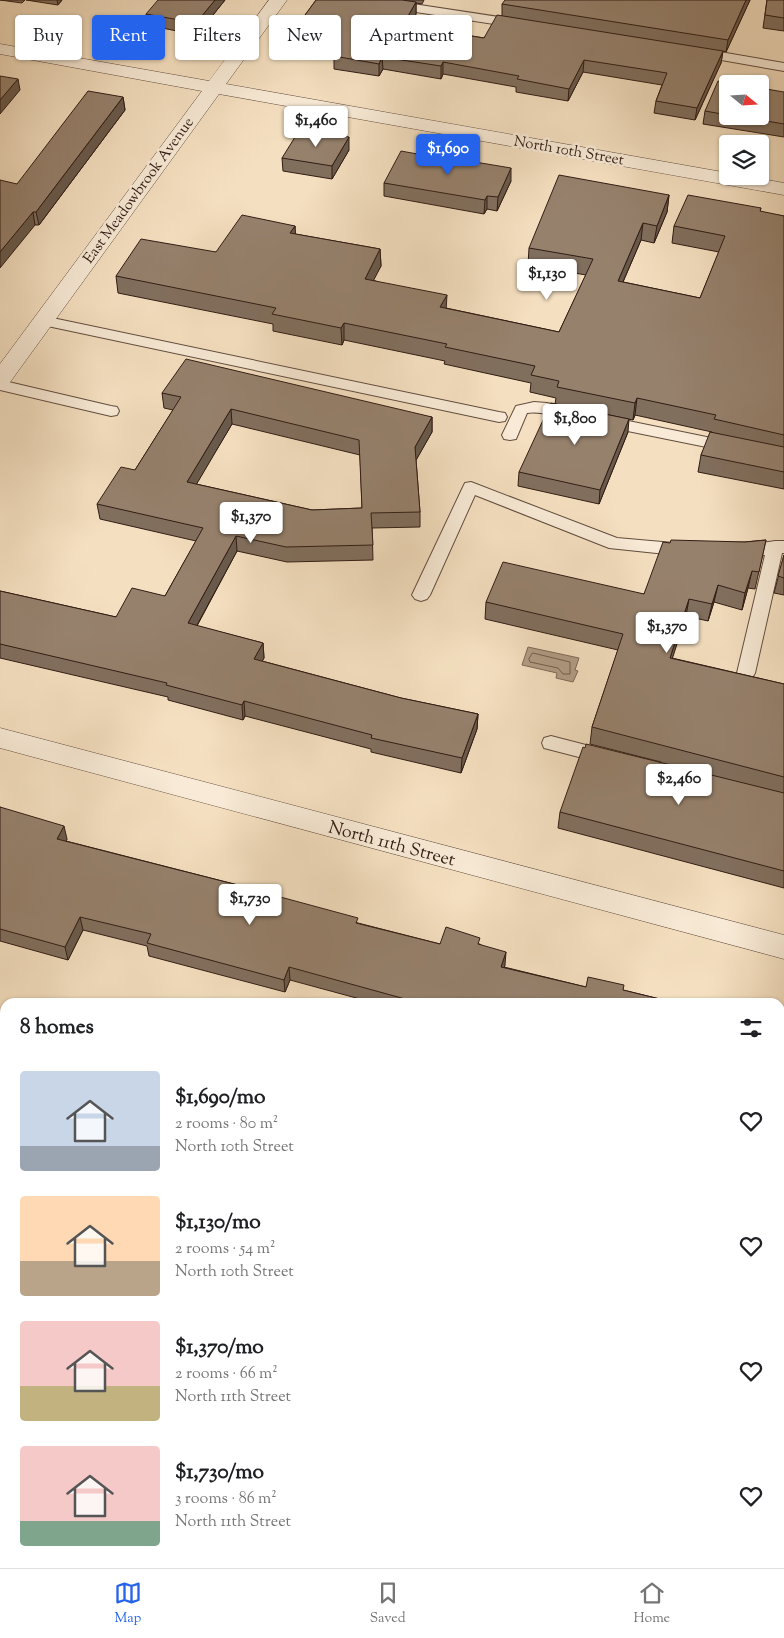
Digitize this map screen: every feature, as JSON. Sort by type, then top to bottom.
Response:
[{"type":"street","name":"East Meadowbrook Avenue","points":[[0,380],[278,0]]},
{"type":"street","name":"North 10th Street","points":[[0,48],[784,189]]},
{"type":"street","name":"North 11th Street","points":[[0,738],[784,947]]},
{"type":"lane","points":[[364,0],[532,26]]},
{"type":"lane","points":[[680,50],[784,67]]},
{"type":"lane","points":[[43,321],[499,417]]},
{"type":"lane","points":[[0,385],[111,411]]},
{"type":"lane","points":[[510,434],[522,410],[528,407],[538,407],[746,450]]},
{"type":"lane","points":[[421,595],[471,487],[615,544],[672,550],[702,550]]},
{"type":"lane","points":[[721,551],[780,547],[746,672]]},
{"type":"lane","points":[[551,743],[626,762]]},
{"type":"water","points":[[528,647],[579,658],[575,670],[578,671],[573,682],[556,678],[557,673],[522,665]]},
{"type":"building","points":[[158,0],[215,0],[203,15],[175,15],[175,19],[165,17],[165,15],[146,14]]},
{"type":"building","points":[[316,0],[402,0],[416,2],[409,15],[351,15],[351,59],[341,57],[341,15],[305,15]]},
{"type":"building","points":[[505,0],[746,0],[728,40],[502,4]]},
{"type":"building","points":[[767,0],[784,0],[784,18],[765,15]]},
{"type":"building","points":[[497,15],[723,51],[697,108],[656,101],[667,73],[584,60],[569,89],[517,79],[519,76],[443,62],[441,66],[402,60],[472,60],[472,36],[484,38]]},
{"type":"building","points":[[356,60],[381,60],[379,64]]},
{"type":"building","points":[[0,76],[18,79],[0,100]]},
{"type":"building","points":[[718,81],[719,81],[719,113],[705,111]]},
{"type":"building","points":[[769,90],[784,92],[784,124],[769,121]]},
{"type":"building","points":[[88,91],[123,97],[36,212],[33,212],[0,252],[0,180],[17,184]]},
{"type":"building","points":[[300,129],[349,137],[332,166],[282,158]]},
{"type":"building","points":[[401,151],[511,168],[498,197],[487,196],[485,200],[384,183]]},
{"type":"building","points":[[559,175],[669,195],[657,226],[643,223],[618,281],[700,298],[725,236],[674,226],[688,195],[761,208],[760,211],[784,216],[784,435],[714,419],[716,415],[637,398],[635,403],[557,387],[559,381],[531,375],[535,366],[445,347],[447,344],[344,323],[341,328],[272,314],[276,308],[116,276],[141,239],[216,252],[242,215],[295,226],[290,233],[380,249],[365,279],[447,295],[440,307],[559,332],[593,259],[529,248]]},
{"type":"building","points":[[186,359],[432,417],[415,447],[420,512],[371,513],[373,545],[286,547],[236,536],[188,623],[263,643],[254,659],[401,698],[478,714],[462,758],[371,738],[372,735],[244,701],[242,705],[166,685],[167,683],[0,644],[0,591],[116,617],[132,588],[165,596],[203,528],[97,504],[121,467],[135,470],[181,397],[162,393]],"holes":[[[231,409],[359,440],[362,508],[312,510],[187,482]]]},
{"type":"building","points":[[551,403],[629,419],[600,490],[519,472]]},
{"type":"building","points":[[710,432],[784,447],[784,472],[701,455]]},
{"type":"building","points":[[671,540],[745,542],[766,540],[759,572],[752,571],[745,593],[718,585],[712,604],[689,599],[670,658],[784,684],[784,777],[592,727],[623,634],[486,602],[503,562],[644,594],[663,542],[670,543]]},
{"type":"building","points":[[784,555],[784,578],[778,576]]},
{"type":"building","points":[[586,744],[784,793],[784,871],[560,812],[583,747],[585,748]]},
{"type":"building","points":[[0,807],[64,826],[57,839],[273,894],[358,918],[356,923],[440,944],[446,927],[480,938],[478,944],[506,952],[501,967],[586,987],[588,977],[624,985],[623,990],[656,998],[401,998],[289,967],[284,980],[147,943],[151,934],[80,917],[65,947],[0,929]]}]
